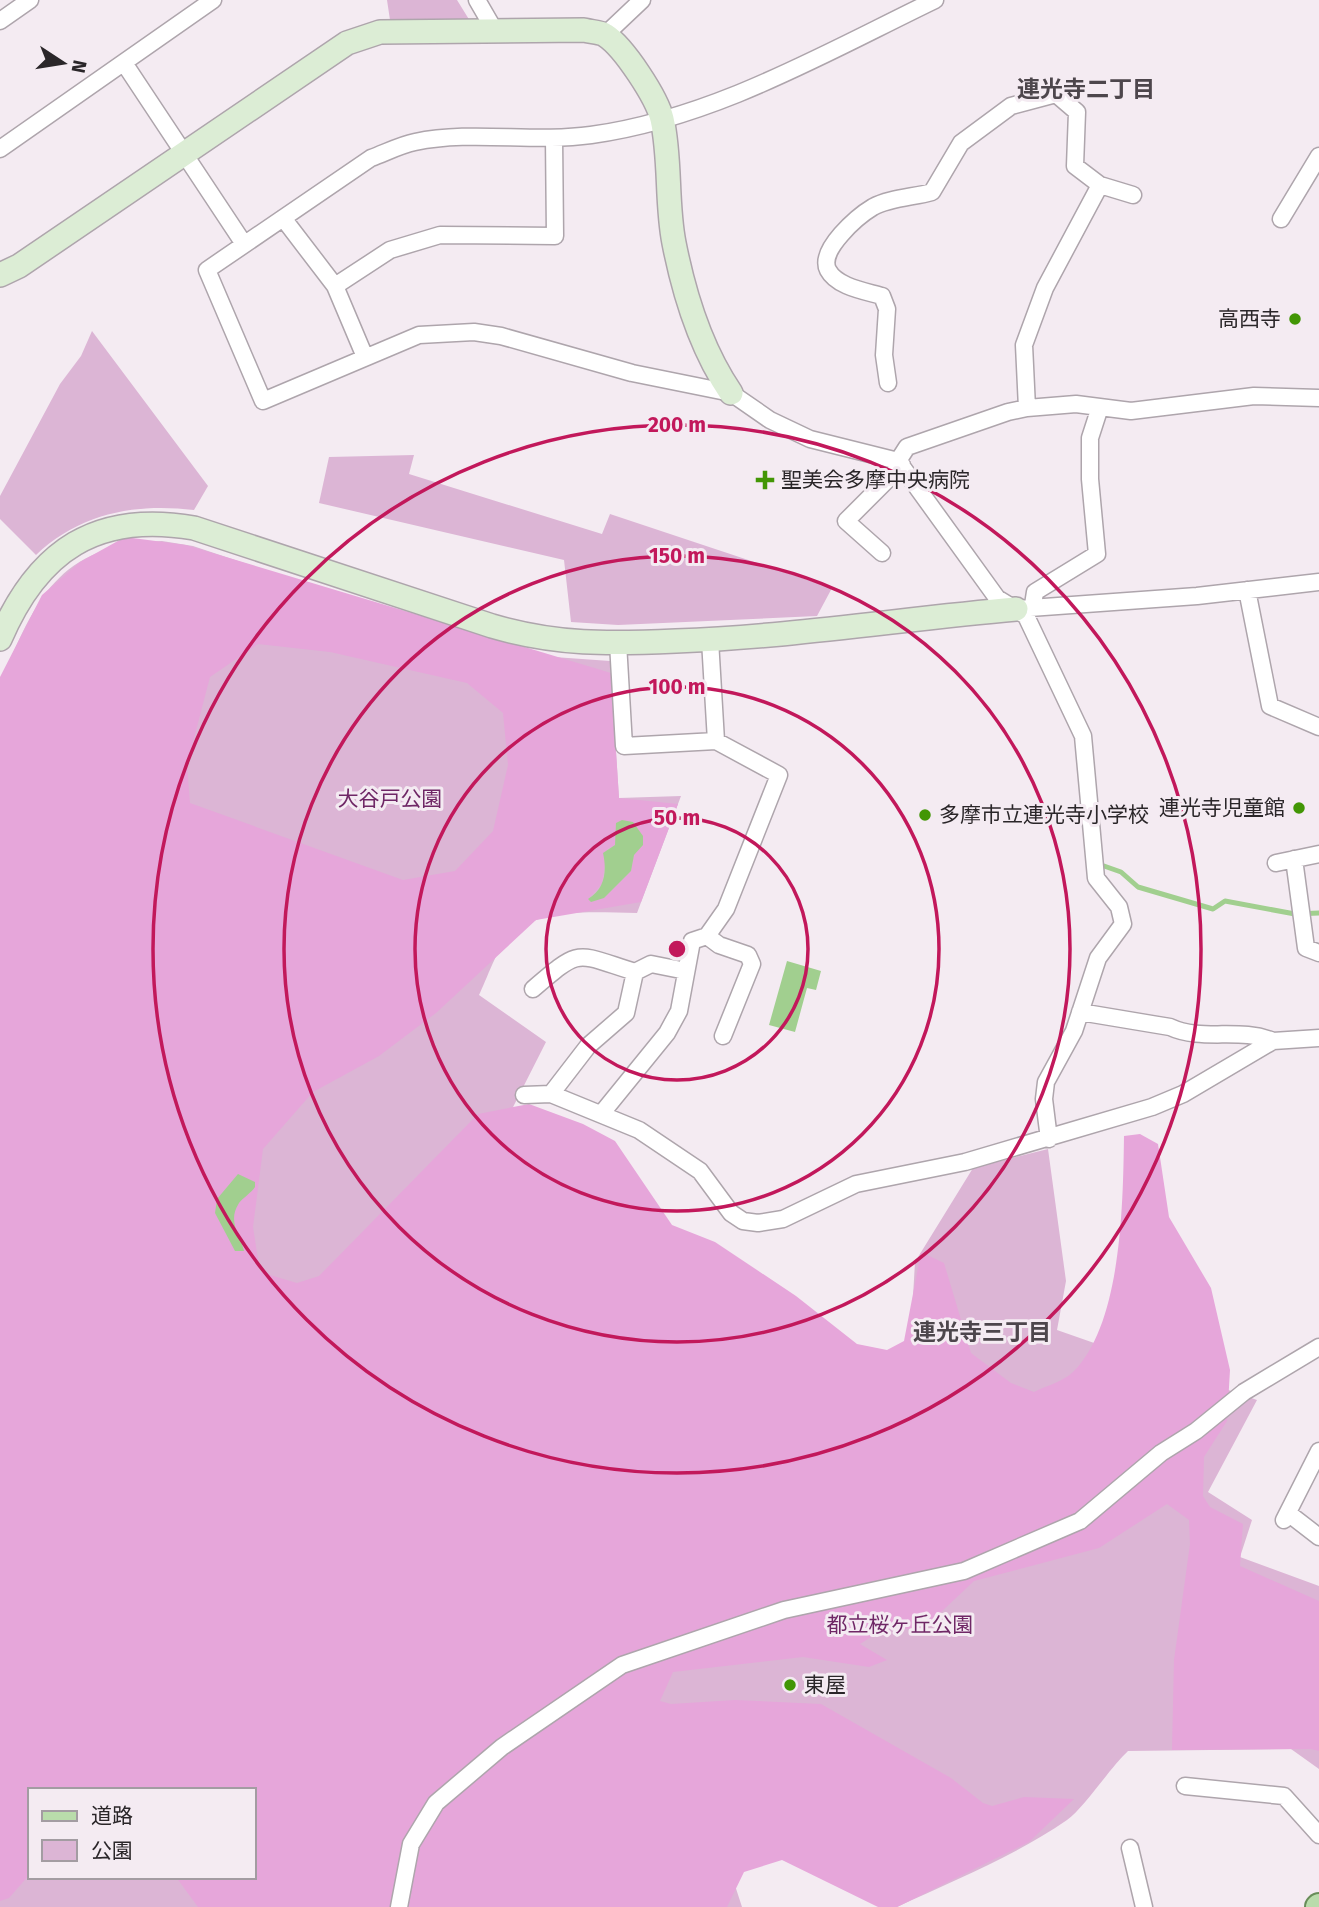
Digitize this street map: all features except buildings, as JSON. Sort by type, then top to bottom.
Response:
[{"type":"street","points":[[0,21],[30,0]]},
{"type":"street","points":[[0,149],[213,0]]},
{"type":"street","points":[[477,0],[495,31]]},
{"type":"street","points":[[605,36],[642,0]]},
{"type":"street","points":[[896,0],[903,15]]},
{"type":"street","points":[[935,0],[860,39],[748,90],[662,118],[590,135],[415,142],[371,158],[208,270],[263,401],[419,335],[474,332],[501,335],[632,373],[731,393],[770,420],[810,439],[900,463],[997,598],[1024,607]]},
{"type":"street","points":[[0,275],[19,266],[347,43],[380,32],[584,30],[605,36],[638,72],[662,118],[674,241],[690,309],[731,393]]},
{"type":"street","points":[[124,63],[244,244]]},
{"type":"street","points":[[888,383],[884,355],[887,309],[881,296],[843,284],[828,270],[826,258],[837,237],[874,207],[932,192],[961,143],[1011,106],[1056,94],[1077,112],[1075,166],[1100,185],[1133,195]]},
{"type":"street","points":[[335,286],[390,250],[440,234],[555,236],[554,138]]},
{"type":"street","points":[[1281,219],[1319,156]]},
{"type":"street","points":[[1027,408],[1024,345],[1045,288],[1100,185]]},
{"type":"street","points":[[284,218],[335,286],[365,357]]},
{"type":"street","points":[[882,553],[846,521],[900,463],[907,447],[1027,408],[1076,404],[1131,411],[1254,396],[1319,398]]},
{"type":"street","points":[[1049,1139],[1044,1098],[1046,1082],[1074,1031],[1098,958],[1123,923],[1119,907],[1096,878],[1083,736],[1024,607],[1035,592],[1097,554],[1090,438],[1100,407]]},
{"type":"street","points":[[0,639],[10,617],[34,579],[62,551],[96,533],[130,523],[163,523],[194,528],[536,639],[618,643],[815,633],[1024,607],[1319,582]]},
{"type":"street","points":[[1247,590],[1270,706],[1319,727]]},
{"type":"street","points":[[710,640],[716,741]]},
{"type":"street","points":[[602,1113],[667,1033],[678,1010],[692,941],[707,936],[726,909],[779,775],[716,741],[624,746],[618,643]]},
{"type":"street","points":[[1276,863],[1319,854]]},
{"type":"street","points":[[1294,859],[1306,948],[1319,953]]},
{"type":"street","points":[[707,936],[719,945],[748,955],[752,964],[723,1036]]},
{"type":"street","points":[[533,989],[569,959],[582,956],[635,972],[651,964],[686,971]]},
{"type":"street","points":[[551,1094],[588,1046],[626,1013],[635,972]]},
{"type":"street","points":[[1080,1012],[1170,1027],[1183,1033],[1259,1035],[1273,1041]]},
{"type":"street","points":[[524,1095],[551,1094],[639,1130],[700,1171],[730,1213],[743,1221],[758,1223],[783,1219],[856,1184],[965,1162],[1152,1107],[1183,1094],[1273,1041],[1319,1038]]},
{"type":"street","points":[[399,1907],[411,1844],[436,1803],[502,1747],[622,1665],[784,1610],[964,1571],[1080,1521],[1161,1453],[1196,1430],[1244,1391],[1319,1347]]},
{"type":"street","points":[[1319,1451],[1286,1517],[1319,1537]]},
{"type":"street","points":[[1185,1786],[1284,1796],[1319,1835]]},
{"type":"street","points":[[1130,1848],[1139,1906]]},
{"type":"green space","points":[[387,0],[457,0],[470,21],[462,25],[390,20]]},
{"type":"green space","points":[[92,331],[208,486],[194,510],[151,508],[110,514],[71,529],[36,555],[0,519],[0,496],[60,384],[81,356]]},
{"type":"green space","points":[[414,455],[409,474],[602,534],[610,514],[832,588],[817,616],[618,625],[571,622],[564,560],[319,503],[329,457]]},
{"type":"green space","name":"都立桜ヶ丘公園","points":[[125,537],[186,545],[611,673],[619,798],[678,804],[641,902],[536,920],[436,1013],[379,1056],[313,1092],[263,1149],[253,1227],[260,1272],[297,1283],[319,1276],[478,1114],[529,1104],[583,1124],[615,1141],[672,1225],[715,1242],[796,1296],[857,1344],[887,1350],[904,1341],[921,1252],[944,1263],[971,1353],[1011,1383],[1034,1392],[1073,1372],[1089,1351],[1102,1324],[1110,1294],[1120,1227],[1124,1136],[1140,1134],[1158,1144],[1169,1217],[1211,1288],[1230,1370],[1227,1421],[1204,1457],[1203,1496],[1210,1507],[1243,1524],[1240,1566],[1319,1601],[1319,1751],[1172,1750],[1174,1660],[1190,1544],[1189,1520],[1167,1504],[1099,1548],[974,1581],[922,1630],[887,1627],[860,1644],[887,1660],[869,1667],[803,1657],[673,1672],[660,1701],[671,1704],[735,1700],[821,1704],[951,1778],[983,1803],[992,1806],[1024,1797],[1074,1799],[1029,1842],[897,1907],[878,1907],[782,1860],[744,1872],[727,1907],[198,1907],[177,1879],[256,1879],[256,1788],[28,1788],[28,1876],[9,1898],[0,1901],[0,677],[42,595],[80,562]],"holes":[[[258,644],[330,652],[467,683],[503,713],[508,765],[493,831],[455,871],[403,880],[190,803],[187,765],[210,677]],[[616,823],[643,845],[634,855],[631,871],[604,898],[588,899],[602,884],[607,849],[615,845]]]},
{"type":"green space","name":"都立桜ヶ丘公園","points":[[162,541],[193,546],[483,643],[540,656],[610,661],[619,798],[681,796],[637,913],[570,913],[537,920],[522,926],[509,936],[501,947],[479,995],[546,1042],[508,1117],[841,1349],[916,1362],[912,1314],[915,1262],[973,1168],[1048,1149],[1066,1281],[1057,1330],[1257,1400],[1208,1492],[1252,1520],[1240,1557],[1319,1586],[1319,1769],[1291,1749],[1128,1751],[1067,1820],[1005,1856],[897,1907],[787,1850],[729,1867],[742,1907],[0,1907],[0,684],[39,602],[55,582],[74,566],[97,553],[126,545]]},
{"type":"shaded area","points":[[622,820],[633,822],[643,836],[643,845],[634,855],[631,871],[604,898],[591,902],[588,899],[598,890],[603,879],[603,853],[615,845],[616,823]]},
{"type":"shaded area","points":[[787,961],[821,971],[816,990],[807,988],[795,1032],[769,1025]]},
{"type":"shaded area","points":[[238,1174],[255,1182],[255,1187],[239,1203],[234,1216],[244,1251],[235,1251],[215,1213],[217,1199]]},
{"type":"waterway","points":[[1104,866],[1121,872],[1138,887],[1213,909],[1225,901],[1295,914],[1319,913]]},
{"type":"place","name":"高西寺","points":[[1295,319]]},
{"type":"place","name":"聖美会多摩中央病院","points":[[765,480]]},
{"type":"place","name":"連光寺児童館","points":[[1299,808]]},
{"type":"place","name":"多摩市立連光寺小学校","points":[[925,815]]},
{"type":"place","name":"東屋","points":[[790,1685]]},
{"type":"district","name":"連光寺二丁目","points":[[1086,89]]},
{"type":"district","name":"連光寺三丁目","points":[[982,1332]]},
{"type":"park label","name":"大谷戸公園","points":[[390,799]]}]
